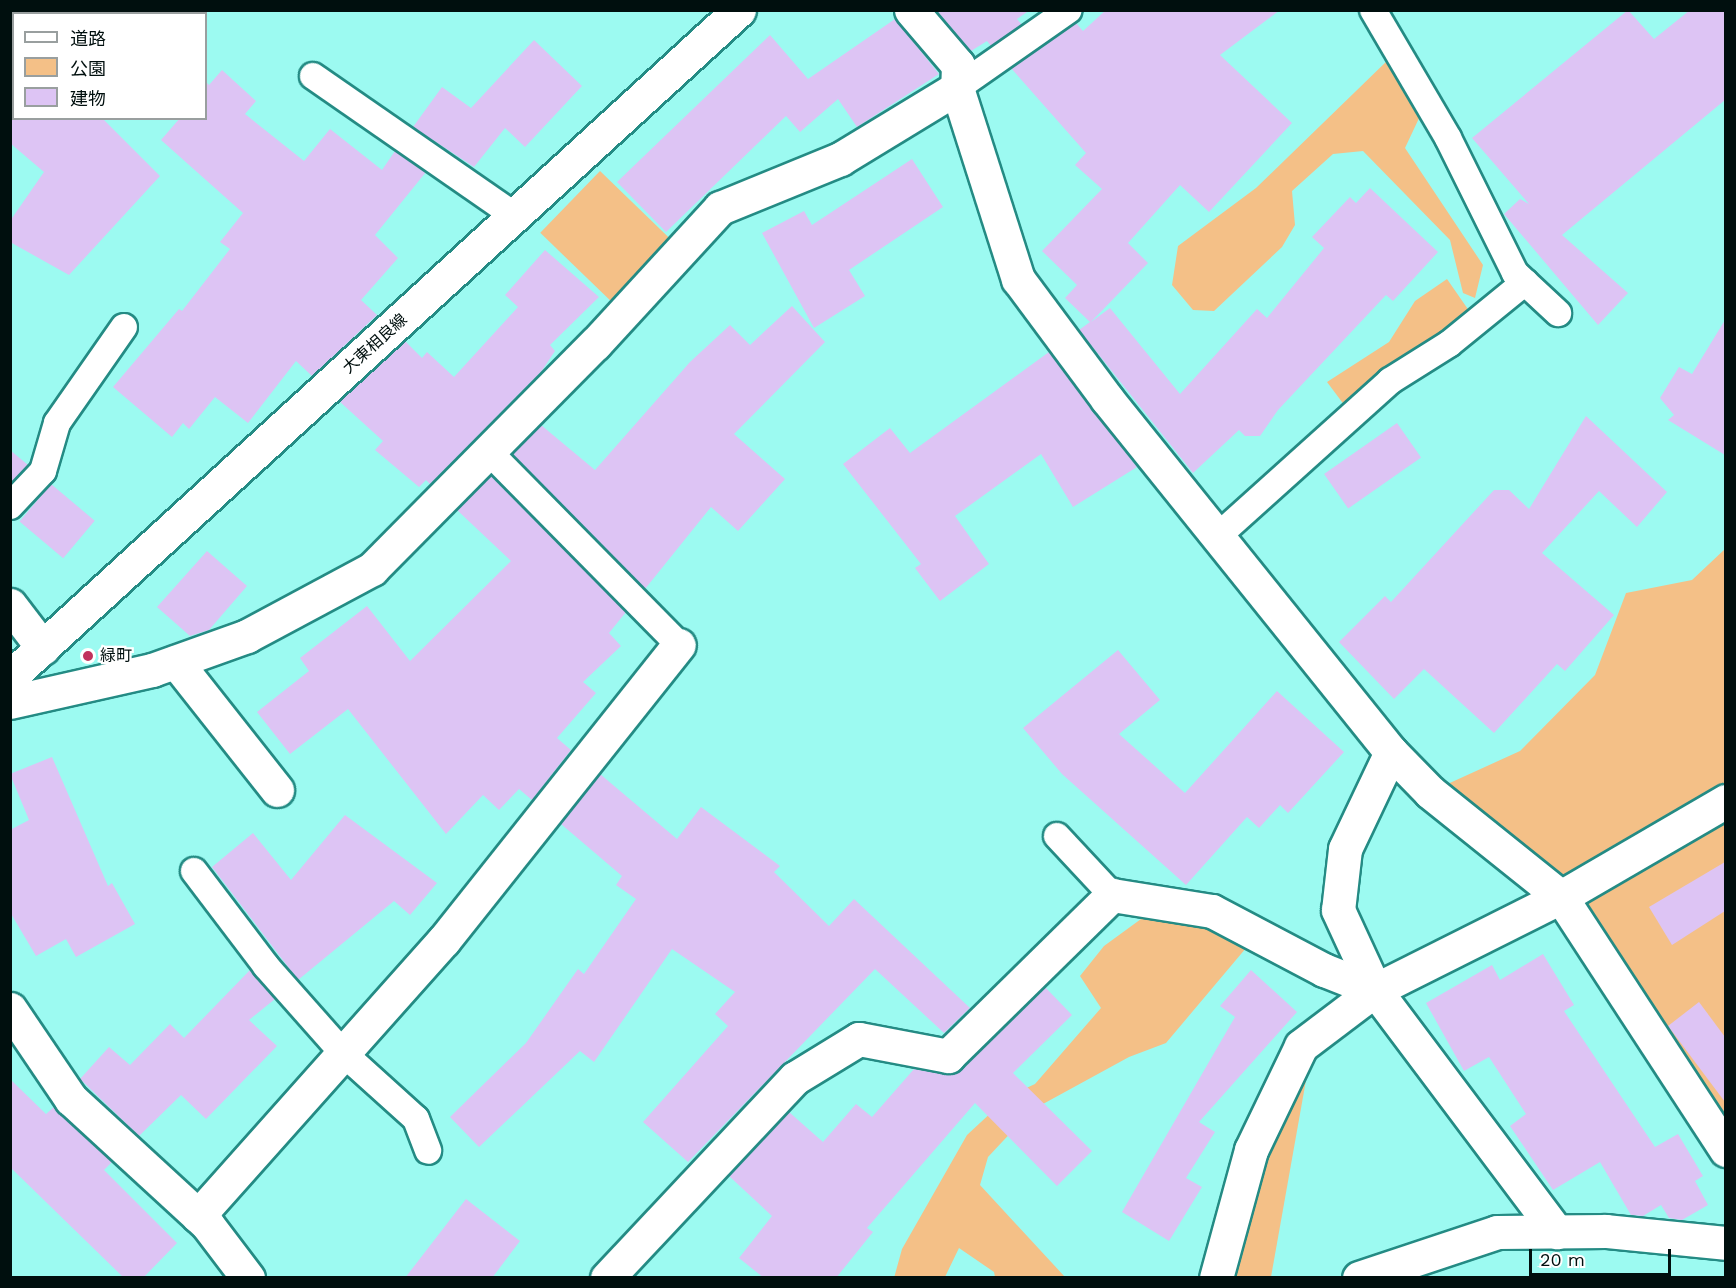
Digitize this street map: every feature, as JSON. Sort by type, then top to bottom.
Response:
[{"type":"street","name":"大東相良線","points":[[10,677],[739,10]]},
{"type":"street","points":[[911,10],[958,65],[957,88],[1018,279],[1107,399],[1391,752],[1430,792],[1561,897],[1725,1150]]},
{"type":"street","points":[[10,702],[176,662],[247,636],[372,569],[595,344],[720,208],[840,159],[957,88]]},
{"type":"street","points":[[10,605],[43,648]]},
{"type":"street","points":[[198,1216],[444,940],[679,645]]},
{"type":"street","points":[[176,662],[277,790]]},
{"type":"street","points":[[1391,752],[1346,849],[1338,910],[1375,990],[1557,1232]]},
{"type":"street","points":[[1216,1278],[1251,1150],[1301,1047],[1375,990],[1561,897],[1725,801]]},
{"type":"street","points":[[608,1278],[795,1078],[859,1040],[948,1056],[1112,895],[1212,911],[1324,970],[1375,990]]},
{"type":"street","points":[[11,1011],[71,1099],[198,1216],[248,1278]]},
{"type":"street","points":[[1359,1278],[1497,1232],[1606,1231],[1725,1243]]},
{"type":"lane","points":[[957,88],[1069,10]]},
{"type":"lane","points":[[1373,10],[1448,138],[1515,273],[1558,314]]},
{"type":"lane","points":[[313,76],[515,216]]},
{"type":"lane","points":[[1218,536],[1390,381],[1449,344],[1525,282]]},
{"type":"lane","points":[[10,506],[43,471],[57,423],[124,327]]},
{"type":"lane","points":[[488,451],[679,645]]},
{"type":"lane","points":[[1057,836],[1112,895]]},
{"type":"lane","points":[[194,871],[266,966],[343,1053],[416,1119],[428,1151]]},
{"type":"green space","points":[[1390,58],[1421,114],[1405,148],[1483,265],[1475,298],[1463,293],[1450,240],[1363,151],[1333,154],[1292,191],[1295,225],[1282,247],[1214,311],[1193,310],[1172,285],[1178,246],[1256,188]]},
{"type":"green space","points":[[600,171],[676,245],[617,306],[540,233]]},
{"type":"green space","points":[[1447,279],[1472,315],[1345,406],[1327,382],[1389,342],[1415,301]]},
{"type":"green space","points":[[1725,549],[1725,1147],[1572,890],[1430,792],[1520,751],[1595,675],[1626,593],[1692,580]]},
{"type":"green space","points":[[1152,911],[1257,935],[1166,1043],[1129,1057],[1032,1110],[988,1157],[980,1185],[1065,1277],[995,1277],[994,1272],[959,1248],[945,1277],[894,1278],[902,1249],[967,1135],[1009,1096],[1035,1084],[1101,1008],[1080,976],[1104,946]]},
{"type":"green space","points":[[1311,1052],[1271,1277],[1226,1278],[1257,1153]]},
{"type":"building","points":[[936,10],[1030,10],[1017,19],[1022,25],[991,46],[987,41],[971,51]]},
{"type":"building","points":[[1106,10],[1280,10],[1220,55],[1292,123],[1209,212],[1180,185],[1128,243],[1148,263],[1091,322],[1110,308],[1180,394],[1257,309],[1267,318],[1324,248],[1312,237],[1350,197],[1356,203],[1370,188],[1438,252],[1393,301],[1386,295],[1278,410],[1260,436],[1245,436],[1239,430],[1193,473],[1079,330],[1090,322],[1065,298],[1077,285],[1042,251],[1102,189],[1075,165],[1086,153],[1011,68],[1076,23],[1083,31]]},
{"type":"building","points":[[1628,10],[1654,39],[1690,10],[1725,10],[1725,100],[1562,235],[1628,293],[1598,325],[1504,214],[1520,199],[1529,204],[1472,138]]},
{"type":"building","points":[[895,19],[939,74],[857,127],[838,99],[800,132],[786,116],[666,232],[617,182],[770,35],[808,79]]},
{"type":"building","points":[[534,40],[582,86],[525,147],[505,128],[474,167],[413,127],[442,87],[471,108]]},
{"type":"building","points":[[222,70],[256,101],[245,114],[304,161],[330,129],[382,170],[395,151],[426,172],[375,235],[398,258],[361,300],[377,315],[312,376],[296,361],[248,423],[215,397],[189,429],[183,423],[172,437],[113,387],[179,309],[182,311],[230,249],[220,242],[243,213],[161,140],[178,120],[207,120],[207,83],[209,85]]},
{"type":"building","points":[[10,118],[12,120],[104,120],[160,176],[69,275],[10,242],[10,221],[44,172],[10,143]]},
{"type":"building","points":[[912,159],[943,207],[849,270],[865,296],[814,328],[762,233],[804,211],[812,225]]},
{"type":"building","points":[[545,250],[599,297],[550,345],[555,351],[541,372],[430,484],[426,480],[419,487],[375,450],[383,441],[339,401],[405,341],[422,358],[427,352],[454,377],[518,307],[505,295]]},
{"type":"building","points":[[792,306],[825,342],[734,434],[785,479],[738,531],[711,507],[645,589],[512,454],[541,425],[595,470],[690,362],[730,325],[750,345]]},
{"type":"building","points":[[1725,320],[1725,455],[1668,420],[1674,415],[1660,398],[1679,367],[1692,374]]},
{"type":"building","points":[[1049,352],[1137,467],[1073,507],[1041,454],[955,516],[989,564],[940,601],[915,568],[921,564],[843,464],[890,428],[910,453]]},
{"type":"building","points":[[1586,416],[1667,492],[1637,527],[1599,491],[1542,553],[1614,615],[1565,671],[1557,664],[1494,733],[1424,669],[1394,699],[1339,642],[1385,596],[1391,602],[1494,490],[1509,490],[1529,509]]},
{"type":"building","points":[[1397,423],[1421,457],[1348,508],[1324,474]]},
{"type":"building","points":[[10,450],[28,465],[10,484]]},
{"type":"building","points":[[491,476],[626,612],[609,633],[621,646],[583,682],[596,693],[557,738],[571,750],[532,800],[519,789],[499,810],[483,795],[446,834],[348,709],[290,754],[257,712],[309,671],[300,658],[367,606],[410,661],[511,561],[457,510]]},
{"type":"building","points":[[51,484],[95,521],[63,558],[20,522]]},
{"type":"building","points":[[207,551],[247,586],[209,630],[190,636],[157,607]]},
{"type":"building","points":[[1118,650],[1160,700],[1119,734],[1185,793],[1277,691],[1344,752],[1288,813],[1280,805],[1259,828],[1247,817],[1186,885],[1062,774],[1023,728]]},
{"type":"building","points":[[52,757],[108,886],[112,883],[135,924],[76,957],[66,939],[36,956],[10,912],[10,830],[29,820],[10,774]]},
{"type":"building","points":[[600,774],[677,839],[701,807],[780,866],[774,872],[829,926],[854,899],[970,1008],[944,1033],[875,969],[688,1162],[643,1122],[728,1026],[715,1014],[735,992],[672,949],[594,1062],[580,1051],[479,1147],[450,1117],[526,1043],[578,969],[584,974],[636,899],[616,885],[622,876],[561,824]]},
{"type":"building","points":[[345,815],[437,883],[410,915],[394,901],[298,980],[212,867],[253,833],[291,880]]},
{"type":"building","points":[[1725,862],[1725,911],[1672,945],[1649,907]]},
{"type":"building","points":[[1543,954],[1574,1005],[1564,1011],[1655,1147],[1678,1134],[1703,1176],[1695,1181],[1708,1205],[1682,1220],[1669,1218],[1661,1205],[1643,1216],[1631,1215],[1600,1162],[1553,1190],[1510,1126],[1526,1114],[1489,1057],[1464,1071],[1426,1003],[1492,965],[1500,980]]},
{"type":"building","points":[[250,970],[275,999],[249,1020],[277,1046],[206,1119],[181,1095],[139,1136],[80,1079],[109,1047],[130,1065],[170,1024],[184,1038]]},
{"type":"building","points":[[1251,970],[1297,1012],[1199,1122],[1215,1132],[1186,1178],[1202,1187],[1169,1241],[1122,1212],[1235,1017],[1220,1006]]},
{"type":"building","points":[[1045,987],[1072,1015],[1013,1073],[1092,1151],[1057,1186],[975,1103],[867,1228],[873,1232],[836,1278],[764,1278],[739,1258],[772,1216],[729,1176],[789,1112],[823,1142],[856,1104],[872,1117],[914,1069],[945,1074],[961,1070]]},
{"type":"building","points":[[1699,1002],[1725,1037],[1725,1102],[1668,1026]]},
{"type":"building","points":[[10,1079],[46,1114],[54,1107],[112,1162],[104,1170],[177,1243],[143,1278],[124,1278],[10,1167]]},
{"type":"building","points":[[466,1199],[520,1241],[492,1278],[405,1278]]},
{"type":"place","name":"緑町","points":[[88,656]]}]
